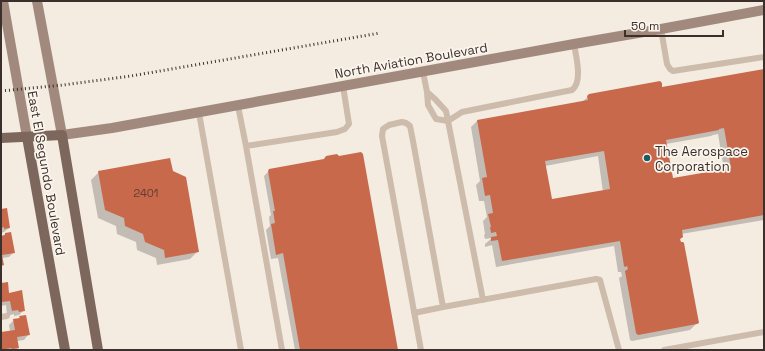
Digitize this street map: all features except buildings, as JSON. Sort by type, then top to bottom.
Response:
[{"type":"main road","name":"East El Segundo Boulevard","points":[[3,1],[65,350]]},
{"type":"main road","name":"East El Segundo Boulevard","points":[[37,1],[62,135],[98,350]]},
{"type":"main road","name":"North Aviation Boulevard","points":[[62,135],[199,113],[764,10]]},
{"type":"main road","points":[[1,138],[62,135]]},
{"type":"lane","points":[[661,29],[667,64],[670,70],[673,71],[764,57]]},
{"type":"lane","points":[[423,72],[428,105],[436,119],[448,121],[462,112],[572,90],[576,87],[578,78],[574,44]]},
{"type":"lane","points":[[246,146],[337,132],[345,129],[350,124],[343,86]]},
{"type":"lane","points":[[427,92],[446,111],[483,300]]},
{"type":"lane","points":[[238,106],[282,350]]},
{"type":"lane","points":[[199,113],[241,350]]},
{"type":"lane","points":[[421,350],[382,136],[383,129],[389,124],[402,122],[410,126],[443,307]]},
{"type":"lane","points":[[414,313],[596,279],[600,280],[619,350]]},
{"type":"lane","points":[[664,350],[764,332]]},
{"type":"railway","points":[[1,91],[131,76],[380,33]]},
{"type":"place","name":"The Aerospace Corporation","points":[[647,158]]}]
